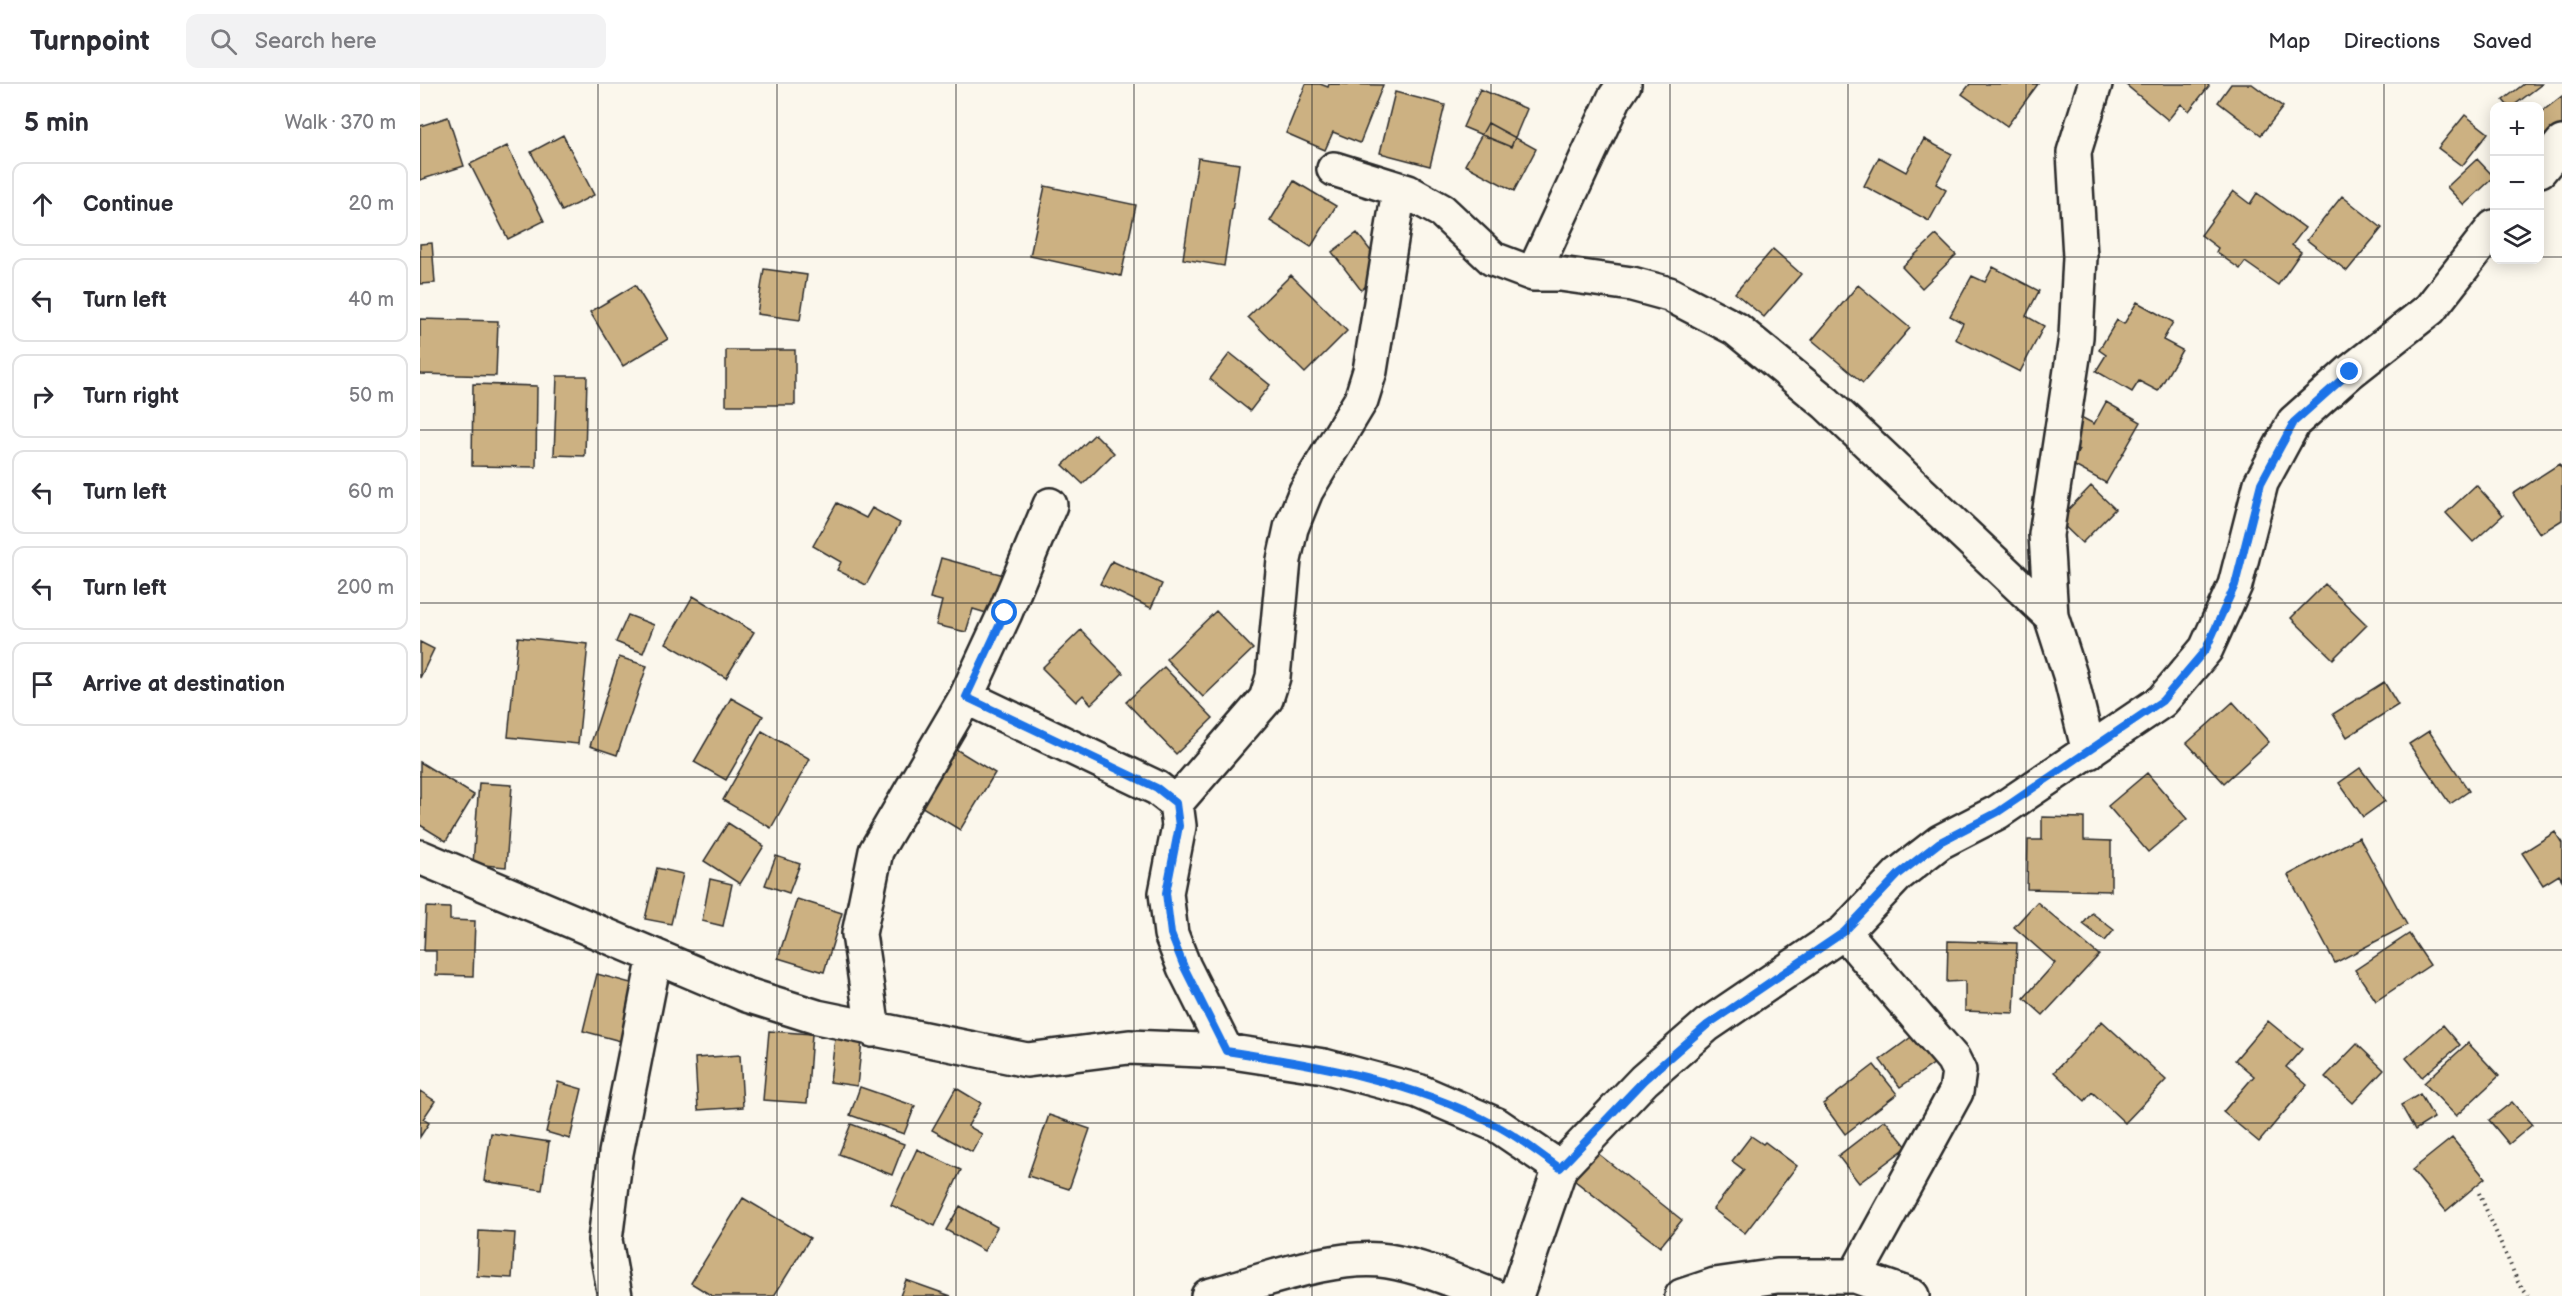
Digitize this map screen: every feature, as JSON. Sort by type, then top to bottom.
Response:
[{"type":"street","points":[[1533,274],[1614,99],[1624,84]]},
{"type":"street","points":[[2089,752],[2070,675],[2051,616],[2046,535],[2076,337],[2080,257],[2074,152],[2095,84]]},
{"type":"street","points":[[1334,170],[1408,192],[1442,211],[1493,259],[1533,274],[1560,274],[1642,286],[1669,294],[1736,329],[1826,403],[2051,616]]},
{"type":"street","points":[[1176,803],[1266,699],[1273,677],[1284,560],[1291,528],[1306,491],[1361,400],[1370,371],[1399,190]]},
{"type":"street","points":[[1516,1296],[1560,1168],[1644,1080],[1707,1025],[1844,932],[1899,874],[1940,842],[1998,812],[2162,701],[2206,649],[2235,585],[2261,483],[2294,422],[2350,372],[2430,309],[2490,232]]},
{"type":"street","points":[[873,1030],[859,934],[876,851],[966,697],[1005,613],[1050,504]]},
{"type":"street","points":[[966,697],[1157,788],[1176,803],[1179,826],[1166,893],[1171,934],[1184,967],[1226,1051]]},
{"type":"street","points":[[420,857],[747,995],[817,1017],[1027,1060],[1130,1047],[1226,1051],[1324,1066],[1418,1091],[1497,1125],[1560,1168]]},
{"type":"street","points":[[1844,932],[1953,1059],[1959,1071],[1956,1092],[1855,1276]]},
{"type":"street","points":[[615,1296],[605,1240],[616,1153],[655,956]]},
{"type":"street","points":[[1208,1296],[1343,1260],[1387,1261],[1428,1271],[1493,1296]]},
{"type":"street","points":[[1682,1296],[1715,1285],[1777,1276],[1855,1276],[1912,1296]]},
{"type":"path","points":[[2479,1193],[2518,1282],[2528,1296]]},
{"type":"building","points":[[1306,84],[1320,84],[1328,87],[1329,84],[1383,85],[1360,143],[1333,132],[1325,150],[1286,133]]},
{"type":"building","points":[[1970,84],[2038,84],[2007,126],[1962,94]]},
{"type":"building","points":[[2125,84],[2207,84],[2209,86],[2189,111],[2181,104],[2168,120]]},
{"type":"building","points":[[2231,84],[2252,84],[2283,107],[2261,135],[2218,102]]},
{"type":"building","points":[[2524,84],[2542,84],[2518,102],[2503,100]]},
{"type":"building","points":[[1480,89],[1527,109],[1511,147],[1463,127]]},
{"type":"building","points":[[1395,92],[1445,105],[1430,166],[1380,153]]},
{"type":"building","points":[[2562,96],[2562,131],[2544,145],[2544,110]]},
{"type":"building","points":[[2465,115],[2488,133],[2462,166],[2438,148]]},
{"type":"building","points":[[448,117],[464,166],[420,180],[420,126]]},
{"type":"building","points":[[1488,123],[1536,149],[1514,191],[1465,165]]},
{"type":"building","points":[[563,135],[594,195],[562,211],[531,152]]},
{"type":"building","points":[[1924,139],[1952,154],[1936,184],[1946,190],[1929,221],[1864,186],[1879,157],[1906,172]]},
{"type":"building","points":[[507,146],[544,221],[508,239],[470,164]]},
{"type":"building","points":[[1198,158],[1239,164],[1224,266],[1183,259]]},
{"type":"building","points":[[2477,159],[2490,173],[2490,181],[2464,205],[2447,187]]},
{"type":"building","points":[[1294,181],[1336,206],[1311,247],[1270,221]]},
{"type":"building","points":[[1045,186],[1136,205],[1121,276],[1030,256]]},
{"type":"building","points":[[2233,191],[2250,204],[2257,193],[2305,228],[2292,245],[2301,252],[2278,285],[2245,262],[2240,269],[2216,252],[2218,248],[2201,235]]},
{"type":"building","points":[[2342,196],[2382,228],[2347,271],[2307,240]]},
{"type":"building","points":[[1357,233],[1386,271],[1361,290],[1332,252]]},
{"type":"building","points":[[1936,235],[1956,255],[1922,288],[1902,267]]},
{"type":"building","points":[[432,243],[435,283],[420,284],[420,244]]},
{"type":"building","points":[[1773,249],[1801,274],[1764,317],[1735,293]]},
{"type":"building","points":[[1993,267],[2039,291],[2026,316],[2044,326],[2020,372],[1955,339],[1963,323],[1950,316],[1972,276],[1985,282]]},
{"type":"building","points":[[764,269],[807,275],[800,320],[757,314]]},
{"type":"building","points":[[1291,275],[1347,331],[1305,373],[1248,317]]},
{"type":"building","points":[[635,285],[668,339],[623,366],[590,312]]},
{"type":"building","points":[[1858,285],[1910,328],[1863,383],[1812,340]]},
{"type":"building","points":[[2137,302],[2173,322],[2163,340],[2182,350],[2158,391],[2139,381],[2132,392],[2096,371],[2106,355],[2099,350],[2117,320],[2124,324]]},
{"type":"building","points":[[420,319],[498,321],[496,376],[420,374]]},
{"type":"building","points":[[726,350],[795,350],[795,405],[726,405]]},
{"type":"building","points":[[1230,353],[1270,385],[1250,411],[1210,379]]},
{"type":"building","points":[[557,376],[587,376],[585,456],[554,455]]},
{"type":"building","points":[[473,384],[537,386],[536,467],[472,466]]},
{"type":"building","points":[[2106,402],[2141,422],[2106,483],[2071,464],[2079,450],[2067,443],[2081,417],[2094,424]]},
{"type":"building","points":[[1095,434],[1114,453],[1083,484],[1063,465]]},
{"type":"building","points":[[2559,464],[2562,469],[2562,520],[2540,534],[2513,494]]},
{"type":"building","points":[[2476,485],[2503,515],[2473,542],[2446,513]]},
{"type":"building","points":[[2091,486],[2115,509],[2082,543],[2058,520]]},
{"type":"building","points":[[837,503],[866,518],[872,508],[900,523],[866,585],[837,570],[841,562],[813,546]]},
{"type":"building","points":[[941,558],[1004,575],[993,615],[973,609],[966,632],[936,625],[942,601],[930,598]]},
{"type":"building","points":[[1112,561],[1162,584],[1151,608],[1100,584]]},
{"type":"building","points":[[2325,584],[2367,625],[2333,659],[2291,618]]},
{"type":"building","points":[[693,596],[754,632],[726,678],[666,643]]},
{"type":"building","points":[[1216,611],[1253,649],[1203,697],[1166,659]]},
{"type":"building","points":[[628,615],[654,625],[643,653],[616,642]]},
{"type":"building","points":[[1081,630],[1123,673],[1091,704],[1083,695],[1076,702],[1042,668]]},
{"type":"building","points":[[518,637],[588,644],[578,744],[508,737]]},
{"type":"building","points":[[420,642],[434,649],[420,678]]},
{"type":"building","points":[[619,657],[647,666],[617,755],[590,746]]},
{"type":"building","points":[[1164,667],[1213,718],[1176,754],[1126,702]]},
{"type":"building","points":[[2384,682],[2398,705],[2347,737],[2333,714]]},
{"type":"building","points":[[731,698],[763,716],[726,780],[694,762]]},
{"type":"building","points":[[2233,702],[2269,742],[2224,783],[2187,743]]},
{"type":"building","points":[[762,731],[810,759],[771,828],[723,800]]},
{"type":"building","points":[[2429,731],[2469,791],[2450,804],[2409,744]]},
{"type":"building","points":[[954,748],[995,773],[960,830],[919,805]]},
{"type":"building","points":[[420,762],[474,795],[446,841],[420,825]]},
{"type":"building","points":[[2360,768],[2385,801],[2363,817],[2339,783]]},
{"type":"building","points":[[2147,773],[2187,819],[2148,852],[2108,806]]},
{"type":"building","points":[[479,783],[512,785],[506,867],[473,864]]},
{"type":"building","points":[[2042,817],[2084,818],[2084,840],[2111,841],[2111,891],[2027,889],[2028,840],[2042,840]]},
{"type":"building","points":[[728,823],[764,846],[740,884],[704,861]]},
{"type":"building","points":[[2555,832],[2562,843],[2562,880],[2559,875],[2543,885],[2522,853]]},
{"type":"building","points":[[2359,837],[2407,925],[2335,963],[2288,875]]},
{"type":"building","points":[[776,856],[800,864],[789,893],[765,885]]},
{"type":"building","points":[[657,868],[683,874],[671,924],[645,919]]},
{"type":"building","points":[[710,879],[732,884],[723,926],[702,921]]},
{"type":"building","points":[[797,899],[842,913],[824,972],[778,958]]},
{"type":"building","points":[[2037,902],[2099,955],[2043,1015],[2024,998],[2055,963],[2014,927]]},
{"type":"building","points":[[426,907],[450,908],[450,920],[475,921],[473,976],[436,975],[436,951],[424,951]]},
{"type":"building","points":[[2092,913],[2114,930],[2105,941],[2083,924]]},
{"type":"building","points":[[2409,934],[2430,965],[2376,1001],[2355,970]]},
{"type":"building","points":[[1948,941],[2017,943],[2014,1013],[1965,1011],[1965,981],[1947,982]]},
{"type":"building","points":[[597,974],[642,986],[628,1043],[583,1031]]},
{"type":"building","points":[[2102,1021],[2166,1080],[2125,1123],[2092,1092],[2085,1101],[2054,1072]]},
{"type":"building","points":[[2268,1021],[2302,1049],[2286,1067],[2307,1085],[2259,1142],[2223,1112],[2254,1076],[2235,1060]]},
{"type":"building","points":[[2443,1025],[2460,1045],[2422,1077],[2406,1058]]},
{"type":"building","points":[[769,1031],[812,1034],[807,1103],[763,1100]]},
{"type":"building","points":[[1914,1035],[1935,1063],[1900,1087],[1880,1060]]},
{"type":"building","points":[[835,1038],[862,1041],[857,1086],[830,1082]]},
{"type":"building","points":[[2468,1043],[2499,1076],[2456,1116],[2424,1083]]},
{"type":"building","points":[[2357,1044],[2384,1070],[2353,1103],[2325,1077]]},
{"type":"building","points":[[740,1055],[743,1107],[698,1110],[695,1058]]},
{"type":"building","points":[[1874,1065],[1897,1094],[1845,1134],[1823,1104]]},
{"type":"building","points":[[558,1082],[582,1089],[570,1139],[546,1132]]},
{"type":"building","points":[[860,1087],[915,1106],[904,1134],[850,1115]]},
{"type":"building","points":[[956,1088],[981,1103],[968,1126],[982,1134],[972,1152],[932,1130]]},
{"type":"building","points":[[420,1091],[435,1101],[423,1119],[429,1123],[420,1137]]},
{"type":"building","points":[[2420,1094],[2434,1118],[2415,1130],[2401,1105]]},
{"type":"building","points":[[2512,1102],[2532,1125],[2509,1144],[2489,1120]]},
{"type":"building","points":[[1049,1115],[1090,1129],[1069,1189],[1028,1176]]},
{"type":"building","points":[[1885,1120],[1907,1147],[1859,1183],[1838,1156]]},
{"type":"building","points":[[851,1124],[904,1144],[892,1175],[839,1154]]},
{"type":"building","points":[[491,1133],[549,1142],[542,1190],[484,1181]]},
{"type":"building","points":[[1751,1136],[1763,1144],[1765,1142],[1797,1166],[1745,1233],[1713,1209],[1744,1170],[1732,1161]]},
{"type":"building","points":[[2452,1138],[2485,1178],[2446,1211],[2412,1170]]},
{"type":"building","points":[[917,1149],[961,1170],[935,1226],[891,1205]]},
{"type":"building","points":[[1596,1152],[1682,1220],[1660,1247],[1574,1180]]},
{"type":"building","points":[[743,1198],[810,1238],[774,1296],[712,1296],[691,1283]]},
{"type":"building","points":[[960,1206],[997,1227],[984,1251],[946,1230]]},
{"type":"building","points":[[479,1231],[515,1233],[512,1278],[477,1276]]},
{"type":"building","points":[[906,1280],[951,1296],[900,1296]]},
{"type":"route","points":[[1005,613],[966,697],[1157,788],[1176,803],[1179,826],[1166,893],[1171,934],[1184,967],[1226,1051],[1324,1066],[1418,1091],[1497,1125],[1560,1168],[1644,1080],[1707,1025],[1844,932],[1899,874],[1940,842],[1998,812],[2162,701],[2206,649],[2235,585],[2261,483],[2294,422],[2350,372]]}]
